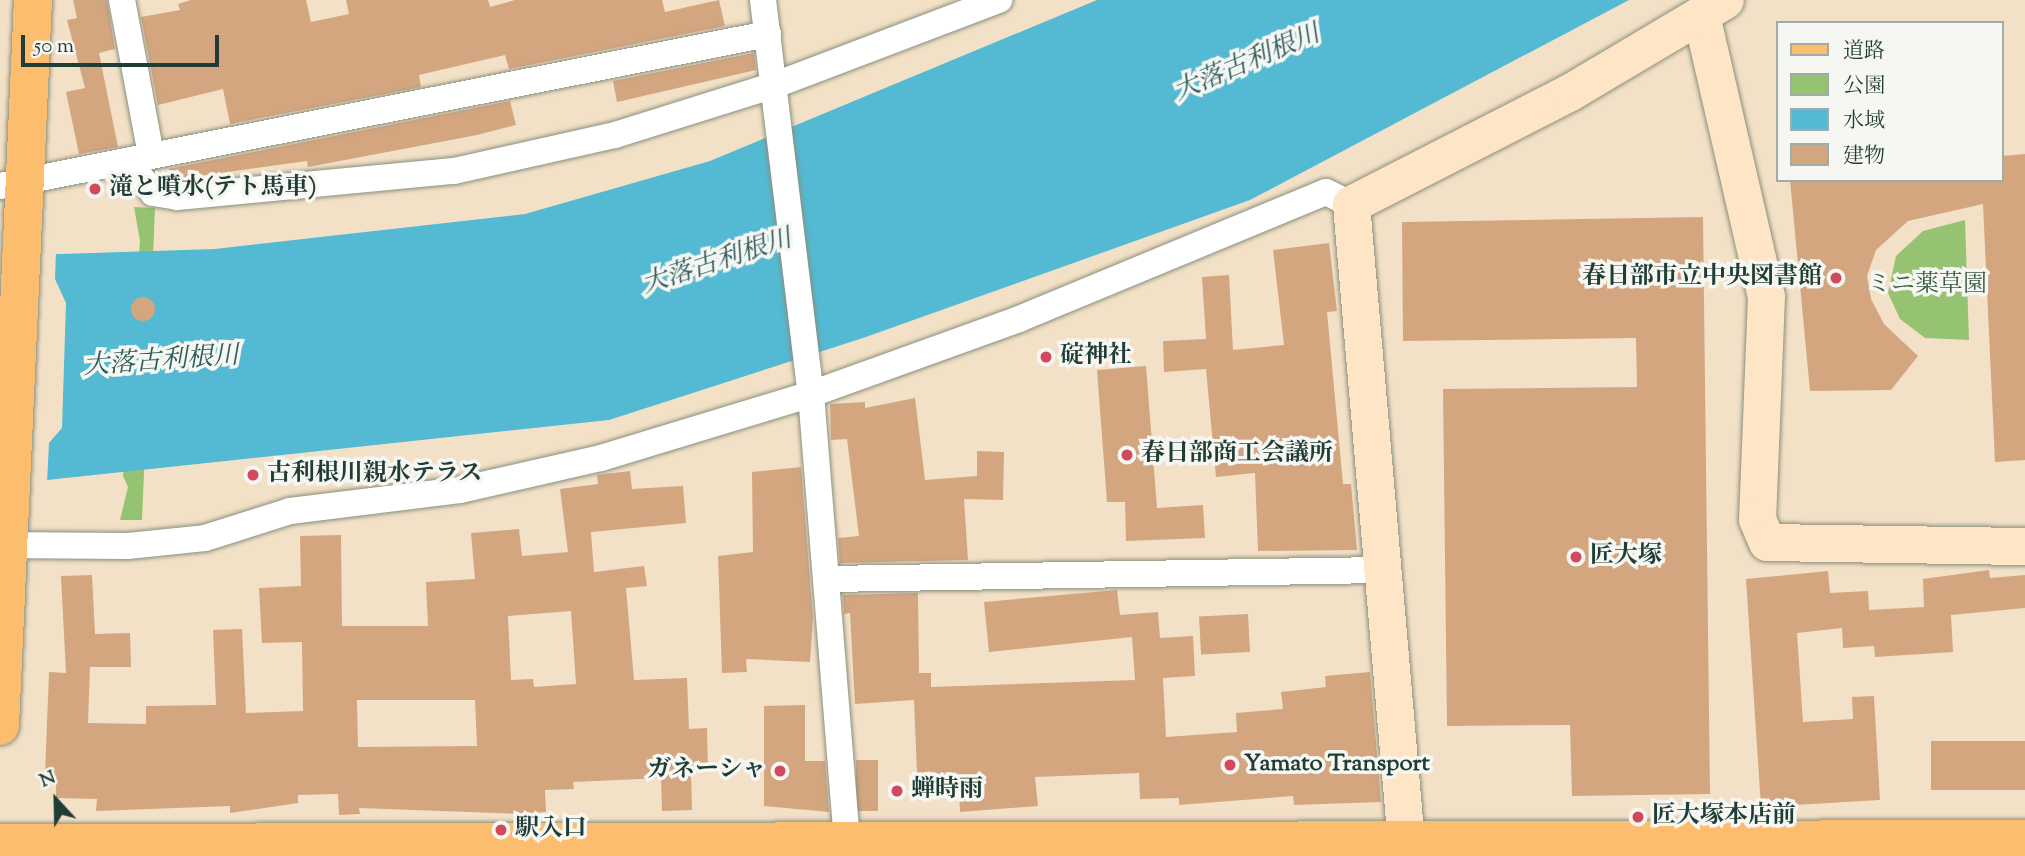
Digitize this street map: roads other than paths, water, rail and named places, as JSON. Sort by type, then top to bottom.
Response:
[{"type":"main road","points":[[0,726],[17,191],[33,0]]},
{"type":"main road","points":[[0,843],[333,851],[565,850],[847,842],[993,849],[2025,839]]},
{"type":"street","points":[[122,0],[140,159],[153,193],[177,197],[454,171],[615,135],[775,85],[999,0]]},
{"type":"street","points":[[763,0],[811,394],[828,579],[847,842]]},
{"type":"street","points":[[1351,204],[1558,98],[1713,7],[1766,296],[1757,519],[1767,542],[2025,546]]},
{"type":"street","points":[[17,191],[140,159],[768,34]]},
{"type":"street","points":[[5,537],[128,546],[205,538],[290,511],[460,490],[601,458],[811,394],[1093,291],[1326,192],[1351,204]]},
{"type":"street","points":[[1351,204],[1406,843]]},
{"type":"street","points":[[828,579],[1383,570]]},
{"type":"water","name":"大落古利根川","points":[[1097,0],[1629,0],[1250,200],[863,338],[609,420],[0,485],[0,256],[215,249],[525,214],[710,161]]},
{"type":"place","name":"滝と噴水(テト馬車)","points":[[95,189]]},
{"type":"place","name":"春日部市立中央図書館","points":[[1836,278]]},
{"type":"place","name":"碇神社","points":[[1046,357]]},
{"type":"place","name":"春日部商工会議所","points":[[1127,455]]},
{"type":"place","name":"古利根川親水テラス","points":[[253,475]]},
{"type":"place","name":"匠大塚","points":[[1576,557]]},
{"type":"place","name":"Yamato Transport","points":[[1230,765]]},
{"type":"place","name":"ガネーシャ","points":[[780,771]]},
{"type":"place","name":"蝉時雨","points":[[897,791]]},
{"type":"place","name":"匠大塚本店前","points":[[1638,817]]},
{"type":"place","name":"駅入口","points":[[501,830]]},
{"type":"park label","name":"ミニ薬草園","points":[[1927,286]]}]
